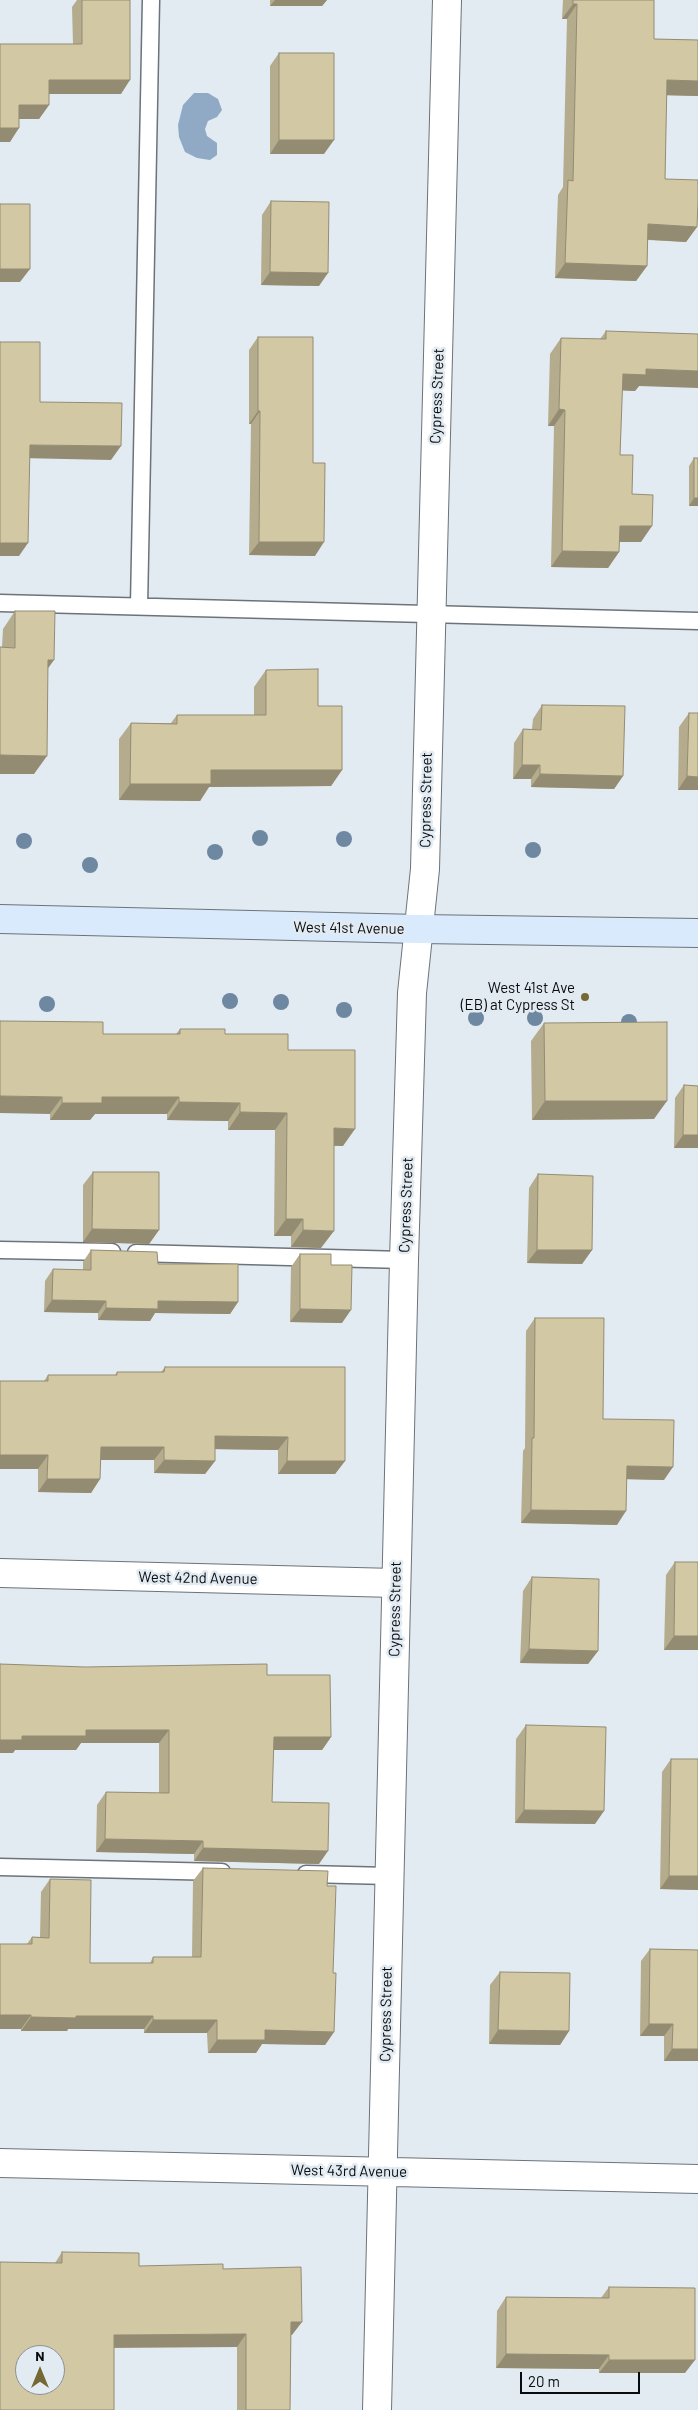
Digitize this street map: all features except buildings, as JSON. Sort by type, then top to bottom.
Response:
[{"type":"main road","name":"West 41st Avenue","points":[[0,919],[419,930],[698,933]]},
{"type":"street","name":"Cypress Street","points":[[378,2410],[395,1584],[404,1260],[412,993],[425,869],[447,0]]},
{"type":"street","name":"West 42nd Avenue","points":[[0,1573],[395,1584]]},
{"type":"street","name":"West 43rd Avenue","points":[[0,2163],[698,2179]]},
{"type":"lane","points":[[139,606],[151,0]]},
{"type":"lane","points":[[0,603],[698,621]]},
{"type":"lane","points":[[0,1250],[404,1260]]},
{"type":"lane","points":[[0,1867],[235,1872]]},
{"type":"lane","points":[[294,1873],[389,1876]]},
{"type":"water","points":[[194,93],[208,93],[218,99],[222,110],[217,117],[208,121],[205,129],[207,136],[217,143],[217,155],[210,160],[197,158],[185,152],[179,137],[178,125],[183,105]]},
{"type":"place","name":"West 41st Ave (EB) at Cypress St","points":[[585,997]]}]
